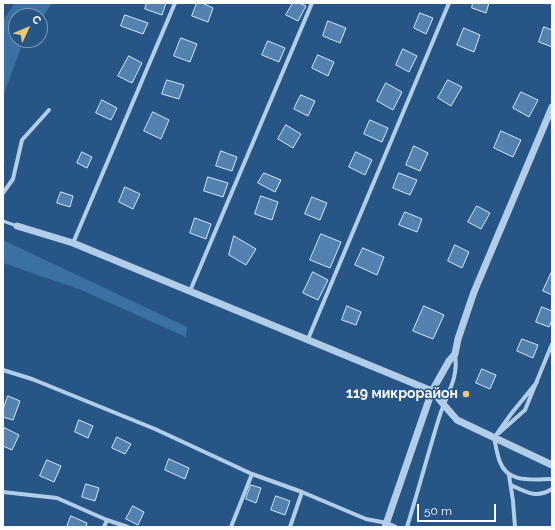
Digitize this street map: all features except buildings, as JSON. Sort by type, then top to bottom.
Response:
[{"type":"street","points":[[73,243],[175,3]]},
{"type":"street","points":[[190,291],[312,3]]},
{"type":"street","points":[[308,339],[449,3]]},
{"type":"street","points":[[407,527],[444,403],[456,376],[457,364],[455,354],[458,339],[474,292],[552,107]]},
{"type":"street","points":[[3,193],[13,179],[22,140],[49,110]]},
{"type":"street","points":[[17,226],[73,243],[432,391],[444,403],[449,412],[457,420],[552,465]]},
{"type":"street","points":[[494,438],[525,410],[552,344]]},
{"type":"street","points":[[386,525],[432,391],[449,361],[455,354]]},
{"type":"street","points":[[3,370],[32,378],[148,426],[252,474],[302,492],[366,519],[396,527]]},
{"type":"street","points":[[514,527],[513,502],[509,475],[500,463],[494,438],[537,382]]},
{"type":"street","points":[[231,527],[252,474]]},
{"type":"street","points":[[509,475],[516,478],[552,479]]},
{"type":"street","points":[[511,485],[531,494],[541,495],[552,489]]},
{"type":"street","points":[[3,492],[57,498],[107,520],[128,527]]},
{"type":"street","points":[[290,527],[302,492]]},
{"type":"street","points":[[104,527],[107,520]]},
{"type":"lane","points":[[3,222],[17,226]]},
{"type":"shaded area","points":[[15,3],[52,3],[48,9],[11,8]]},
{"type":"shaded area","points":[[8,13],[8,48],[21,48],[3,96],[3,20]]},
{"type":"shaded area","points":[[3,240],[187,327],[186,337],[79,289],[3,263]]},
{"type":"place","name":"119 микрорайон","points":[[466,394]]}]
